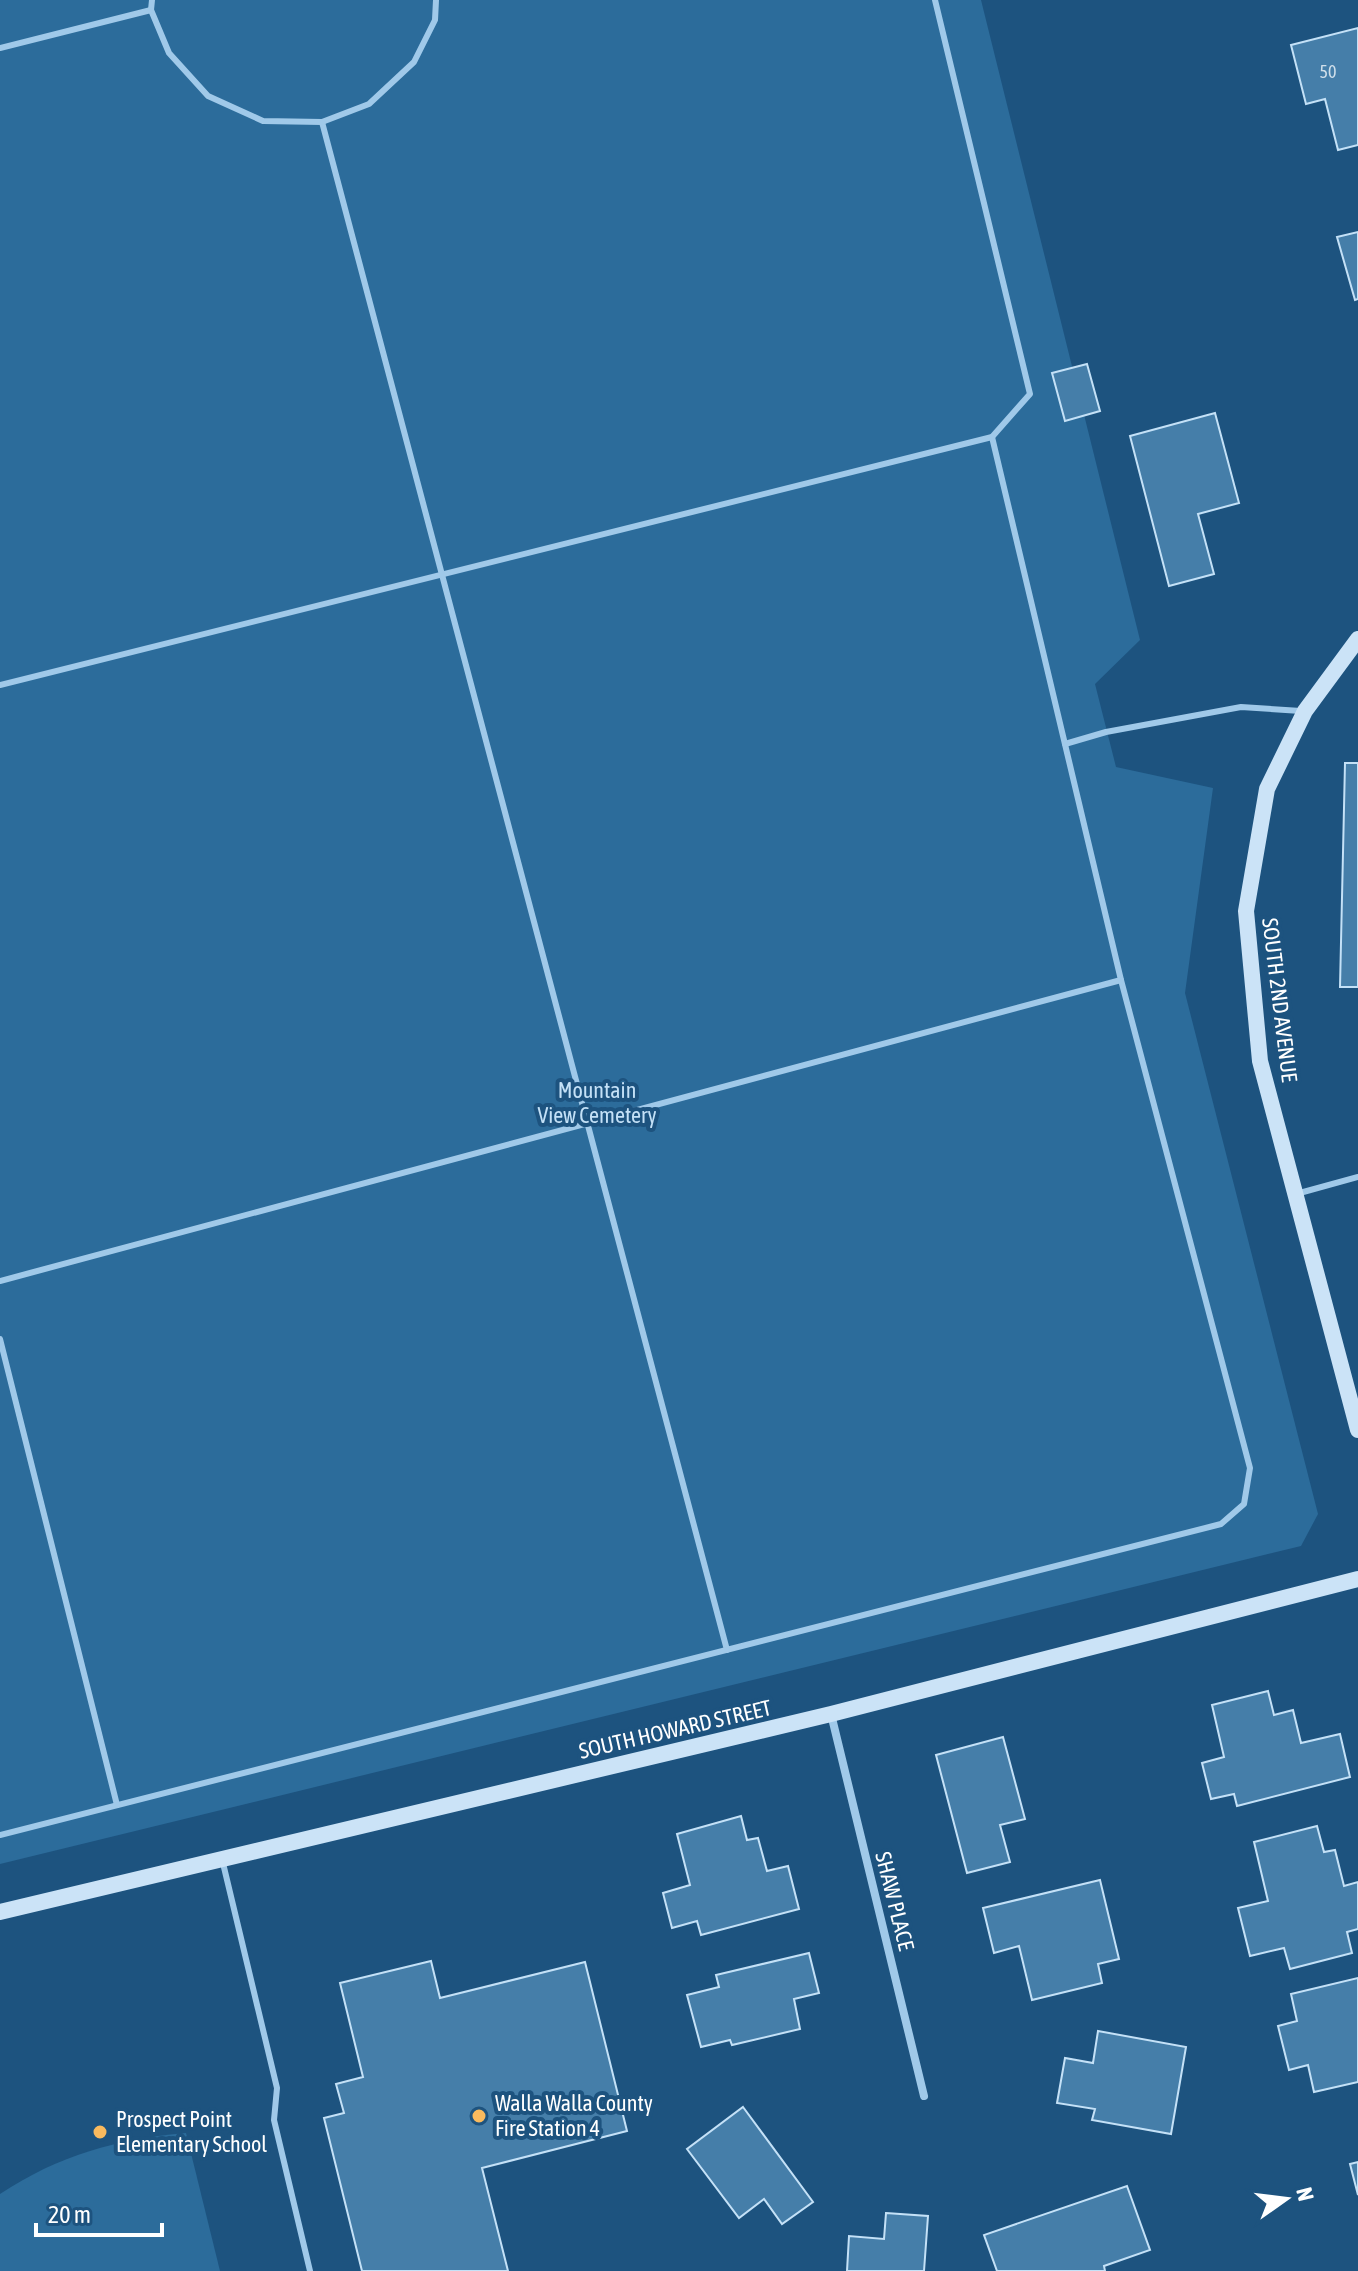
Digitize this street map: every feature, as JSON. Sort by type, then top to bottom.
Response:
[{"type":"main road","name":"SOUTH 2ND AVENUE","points":[[1358,639],[1305,711],[1267,789],[1246,911],[1260,1061],[1358,1430]]},
{"type":"main road","name":"SOUTH HOWARD STREET","points":[[0,1912],[831,1714],[1358,1579]]},
{"type":"street","name":"SHAW PLACE","points":[[831,1714],[924,2096]]},
{"type":"lane","points":[[152,0],[151,10],[169,53],[208,96],[263,121],[322,122],[369,104],[414,62],[435,20],[436,0]]},
{"type":"lane","points":[[0,685],[992,437],[1030,394],[935,0]]},
{"type":"lane","points":[[0,48],[151,10]]},
{"type":"lane","points":[[322,122],[727,1650]]},
{"type":"lane","points":[[0,1835],[1221,1524],[1244,1504],[1250,1468],[1121,980],[992,437]]},
{"type":"lane","points":[[1065,744],[1106,732],[1241,707],[1305,711]]},
{"type":"lane","points":[[0,1281],[1121,980]]},
{"type":"lane","points":[[1295,1194],[1358,1177]]},
{"type":"lane","points":[[0,1339],[117,1805]]},
{"type":"lane","points":[[222,1859],[277,2088],[274,2120],[310,2271]]},
{"type":"green space","name":"Mountain View Cemetery","points":[[0,0],[981,0],[1140,640],[1095,684],[1116,767],[1213,788],[1185,993],[1318,1514],[1301,1546],[0,1864]]},
{"type":"green space","points":[[186,2133],[220,2271],[0,2271],[0,2194],[44,2169],[89,2151]]},
{"type":"building","points":[[1358,28],[1358,145],[1338,150],[1325,99],[1306,104],[1291,45]]},
{"type":"building","points":[[1358,232],[1358,299],[1355,300],[1337,237]]},
{"type":"building","points":[[1087,364],[1100,411],[1065,421],[1052,373]]},
{"type":"building","points":[[1215,413],[1239,503],[1198,514],[1214,574],[1169,586],[1130,436]]},
{"type":"building","points":[[1345,763],[1358,763],[1358,987],[1340,987]]},
{"type":"building","points":[[1268,1691],[1274,1715],[1293,1710],[1301,1743],[1340,1734],[1350,1777],[1237,1806],[1234,1794],[1211,1799],[1202,1763],[1224,1757],[1212,1705]]},
{"type":"building","points":[[1003,1737],[1025,1819],[1000,1825],[1010,1862],[967,1873],[936,1755]]},
{"type":"building","points":[[741,1816],[747,1840],[758,1838],[767,1871],[788,1866],[799,1909],[701,1935],[697,1921],[672,1928],[663,1893],[690,1885],[677,1834]]},
{"type":"building","points":[[1317,1826],[1324,1852],[1335,1850],[1344,1886],[1358,1882],[1358,1929],[1347,1932],[1352,1953],[1290,1969],[1284,1948],[1250,1956],[1238,1908],[1268,1901],[1254,1842]]},
{"type":"building","points":[[1100,1880],[1119,1959],[1098,1964],[1102,1983],[1032,2000],[1019,1946],[994,1953],[983,1908]]},
{"type":"building","points":[[809,1953],[819,1993],[794,1999],[800,2029],[732,2045],[730,2040],[701,2047],[687,1995],[719,1987],[716,1975]]},
{"type":"building","name":"Walla Walla County Fire Station 4","points":[[431,1961],[440,1998],[585,1962],[627,2131],[482,2168],[508,2271],[362,2271],[324,2118],[344,2113],[336,2084],[363,2077],[340,1983]]},
{"type":"building","points":[[1358,1978],[1358,2082],[1314,2092],[1308,2065],[1289,2070],[1278,2026],[1297,2021],[1291,1994]]},
{"type":"building","points":[[1098,2031],[1186,2047],[1171,2134],[1092,2120],[1095,2109],[1057,2103],[1065,2058],[1093,2063]]},
{"type":"building","points":[[743,2107],[813,2202],[782,2224],[764,2199],[739,2218],[687,2149]]},
{"type":"building","points":[[1358,2162],[1358,2195],[1350,2164]]},
{"type":"building","points":[[1127,2186],[1150,2250],[1104,2266],[1105,2271],[997,2271],[984,2235]]},
{"type":"building","points":[[886,2213],[928,2216],[924,2271],[847,2271],[849,2236],[884,2239]]},
{"type":"place","name":"Walla Walla County Fire Station 4","points":[[479,2116]]},
{"type":"place","name":"Prospect Point Elementary School","points":[[100,2132]]}]
